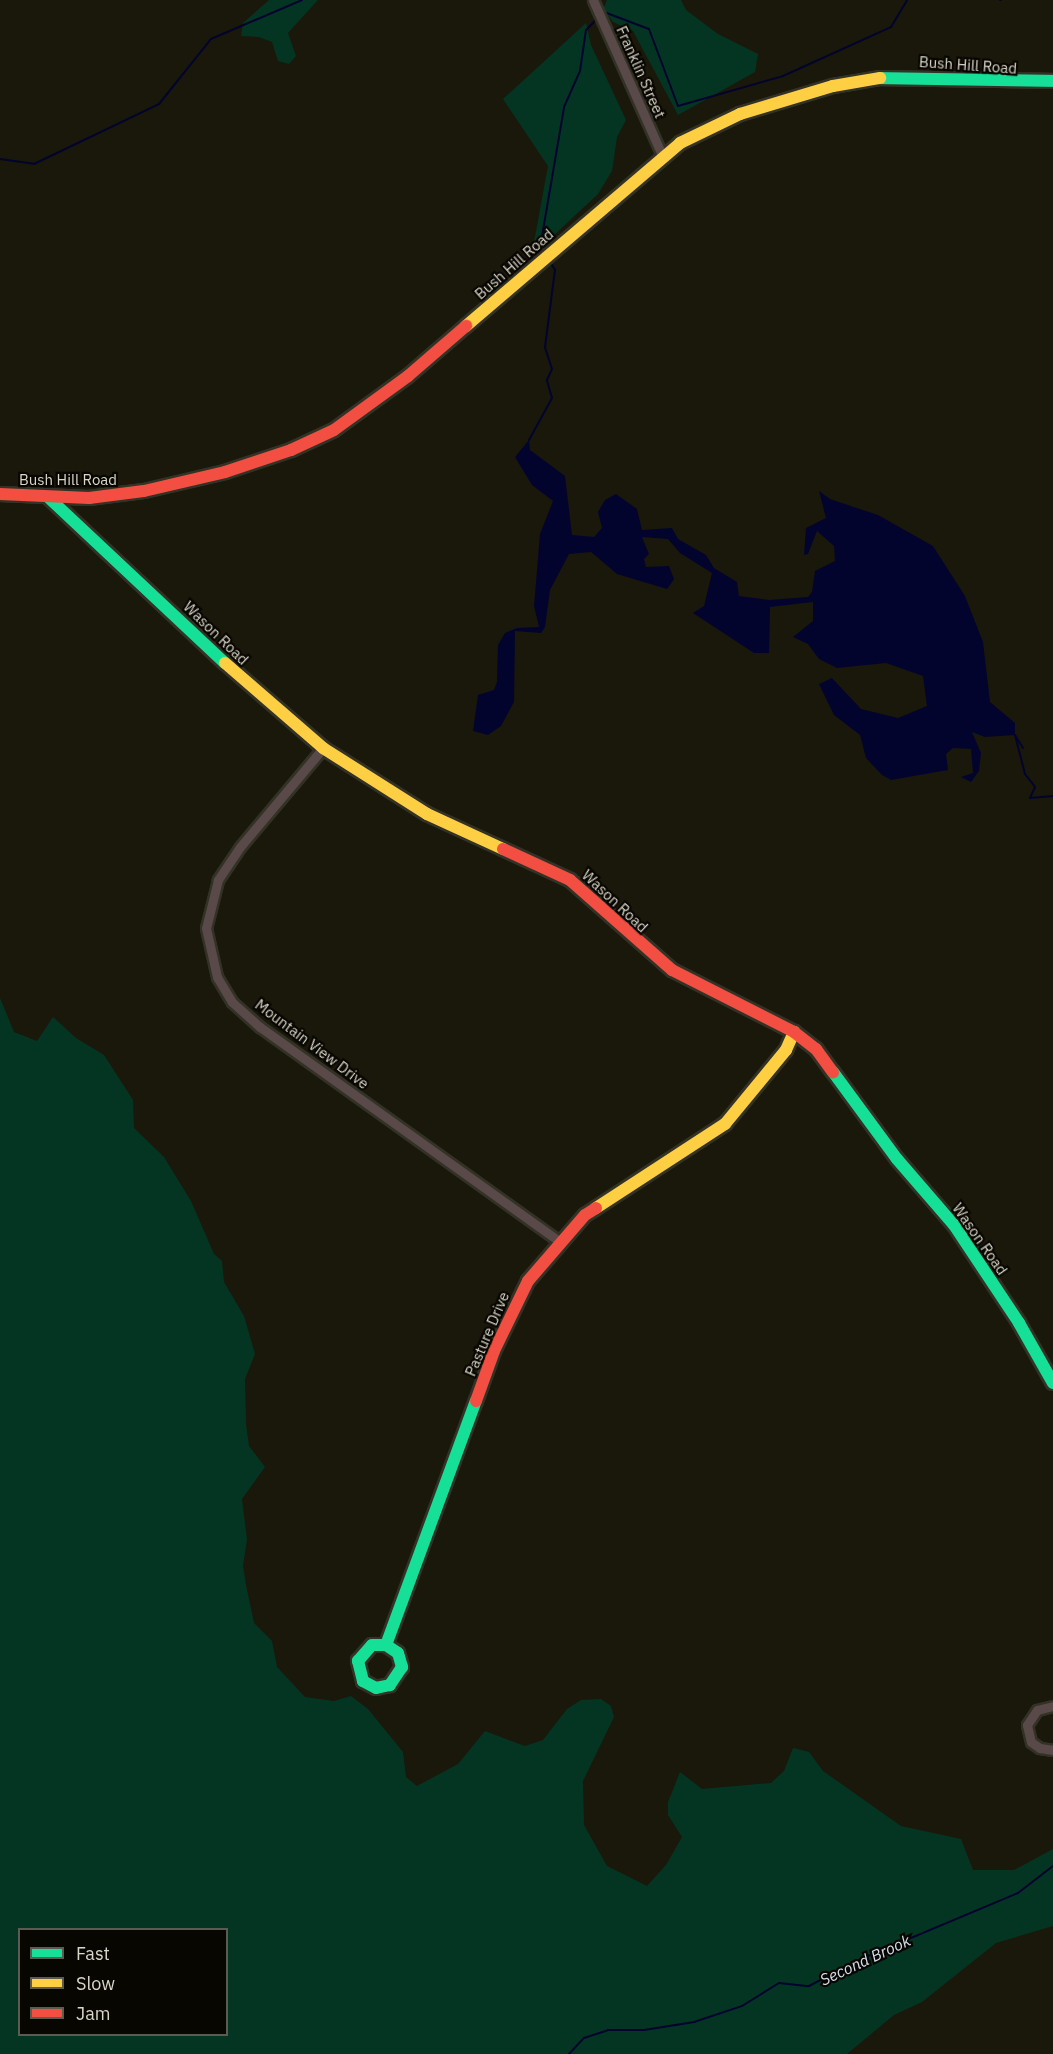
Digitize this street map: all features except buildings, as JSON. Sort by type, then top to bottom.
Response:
[{"type":"street","name":"Franklin Street","points":[[593,0],[663,157]]},
{"type":"street","name":"Bush Hill Road","points":[[0,494],[50,498],[113,496],[184,483],[291,450],[334,430],[408,376],[663,157],[680,144],[740,114],[833,86],[909,76],[1006,83],[1053,81]]},
{"type":"street","name":"Wason Road","points":[[50,498],[231,669],[323,748],[435,819],[570,879],[672,970],[794,1032],[829,1063],[897,1159],[954,1225],[1019,1323],[1053,1383]]},
{"type":"street","name":"Mountain View Drive","points":[[323,748],[240,847],[218,880],[206,928],[217,977],[232,1002],[260,1028],[559,1241]]},
{"type":"street","name":"Pasture Drive","points":[[386,1645],[509,1315],[528,1281],[559,1241],[600,1202],[725,1124],[786,1050],[794,1032]]},
{"type":"street","points":[[1053,1706],[1037,1710],[1027,1725],[1031,1742],[1040,1748],[1053,1749]]},
{"type":"green space","points":[[269,0],[318,0],[288,33],[296,56],[289,64],[278,61],[272,42],[259,37],[241,36],[243,23]]},
{"type":"green space","points":[[607,0],[681,0],[686,10],[718,34],[758,54],[755,72],[678,115],[633,31],[613,22],[603,9]]},
{"type":"green space","points":[[586,23],[591,45],[626,120],[617,137],[612,171],[598,194],[540,248],[534,242],[548,166],[503,99]]},
{"type":"green space","points":[[0,998],[14,1032],[37,1041],[53,1017],[76,1038],[104,1055],[133,1100],[134,1128],[164,1157],[191,1201],[214,1254],[222,1261],[224,1282],[244,1316],[255,1354],[245,1379],[246,1424],[249,1446],[265,1467],[242,1499],[247,1539],[243,1566],[246,1585],[254,1623],[272,1641],[277,1667],[305,1697],[334,1701],[351,1696],[368,1709],[403,1752],[406,1777],[417,1786],[458,1764],[485,1731],[525,1746],[543,1740],[567,1709],[581,1700],[601,1699],[611,1706],[614,1717],[583,1781],[584,1825],[607,1866],[647,1886],[666,1865],[682,1837],[668,1815],[668,1802],[680,1772],[702,1789],[771,1783],[784,1771],[793,1748],[809,1752],[823,1771],[901,1826],[961,1839],[973,1870],[1014,1870],[1053,1849],[1053,1926],[996,1943],[922,2002],[894,2015],[847,2054],[0,2054]]},
{"type":"water","points":[[529,440],[530,450],[565,476],[572,535],[594,537],[602,528],[598,512],[605,500],[616,494],[637,509],[642,530],[672,528],[678,539],[706,555],[714,568],[737,582],[739,596],[769,600],[808,597],[812,592],[815,571],[835,561],[834,546],[817,531],[808,554],[804,555],[806,528],[826,518],[819,491],[830,499],[878,515],[933,546],[965,596],[983,642],[990,702],[1015,723],[1015,735],[985,737],[972,732],[981,753],[979,771],[971,782],[961,777],[973,773],[971,749],[953,748],[946,754],[948,770],[891,780],[882,775],[866,758],[860,735],[834,715],[819,684],[832,678],[861,709],[898,718],[927,706],[923,676],[886,663],[837,668],[819,659],[808,644],[793,637],[813,621],[813,602],[770,607],[769,653],[754,653],[693,613],[704,606],[712,573],[680,553],[668,539],[642,537],[649,554],[644,559],[646,567],[669,566],[674,579],[667,589],[617,574],[591,552],[569,554],[550,590],[545,627],[541,633],[515,631],[514,702],[501,726],[488,735],[473,731],[478,695],[494,690],[497,682],[498,645],[505,633],[517,628],[539,627],[534,606],[540,534],[553,501],[532,485],[515,457]]},
{"type":"waterway","points":[[0,159],[34,164],[159,104],[211,39],[302,0]]},
{"type":"waterway","points":[[604,12],[649,29],[678,106],[783,76],[891,27],[907,0]]},
{"type":"waterway","points":[[544,253],[540,248],[564,107],[580,71],[586,30],[595,21]]},
{"type":"waterway","points":[[529,440],[552,398],[547,380],[552,369],[545,347],[555,270],[549,260]]},
{"type":"waterway","points":[[1023,748],[1015,735],[1025,774],[1035,787],[1030,798],[1053,796]]},
{"type":"waterway","name":"Second Brook","points":[[569,2054],[584,2038],[608,2030],[644,2030],[694,2022],[742,2006],[779,1983],[809,1986],[861,1959],[1018,1893],[1053,1866]]},
{"type":"traffic: fast","points":[[880,78],[1053,81]]},
{"type":"traffic: fast","points":[[49,498],[225,663]]},
{"type":"traffic: fast","points":[[833,1072],[897,1159],[954,1225],[1019,1323],[1053,1383]]},
{"type":"traffic: fast","points":[[386,1645],[398,1653],[402,1667],[390,1685],[376,1688],[363,1681],[358,1661],[372,1645],[386,1645],[476,1401]]},
{"type":"traffic: slow","points":[[466,326],[680,143],[740,114],[833,86],[880,78]]},
{"type":"traffic: slow","points":[[225,663],[323,748],[427,814],[503,849]]},
{"type":"traffic: slow","points":[[596,1208],[725,1124],[786,1050],[794,1032]]},
{"type":"traffic: jam","points":[[0,494],[89,498],[144,491],[225,472],[291,450],[334,430],[408,376],[466,326]]},
{"type":"traffic: jam","points":[[503,849],[570,880],[672,970],[794,1032],[816,1049],[833,1072]]},
{"type":"traffic: jam","points":[[476,1401],[494,1351],[528,1281],[585,1215],[596,1208]]}]
